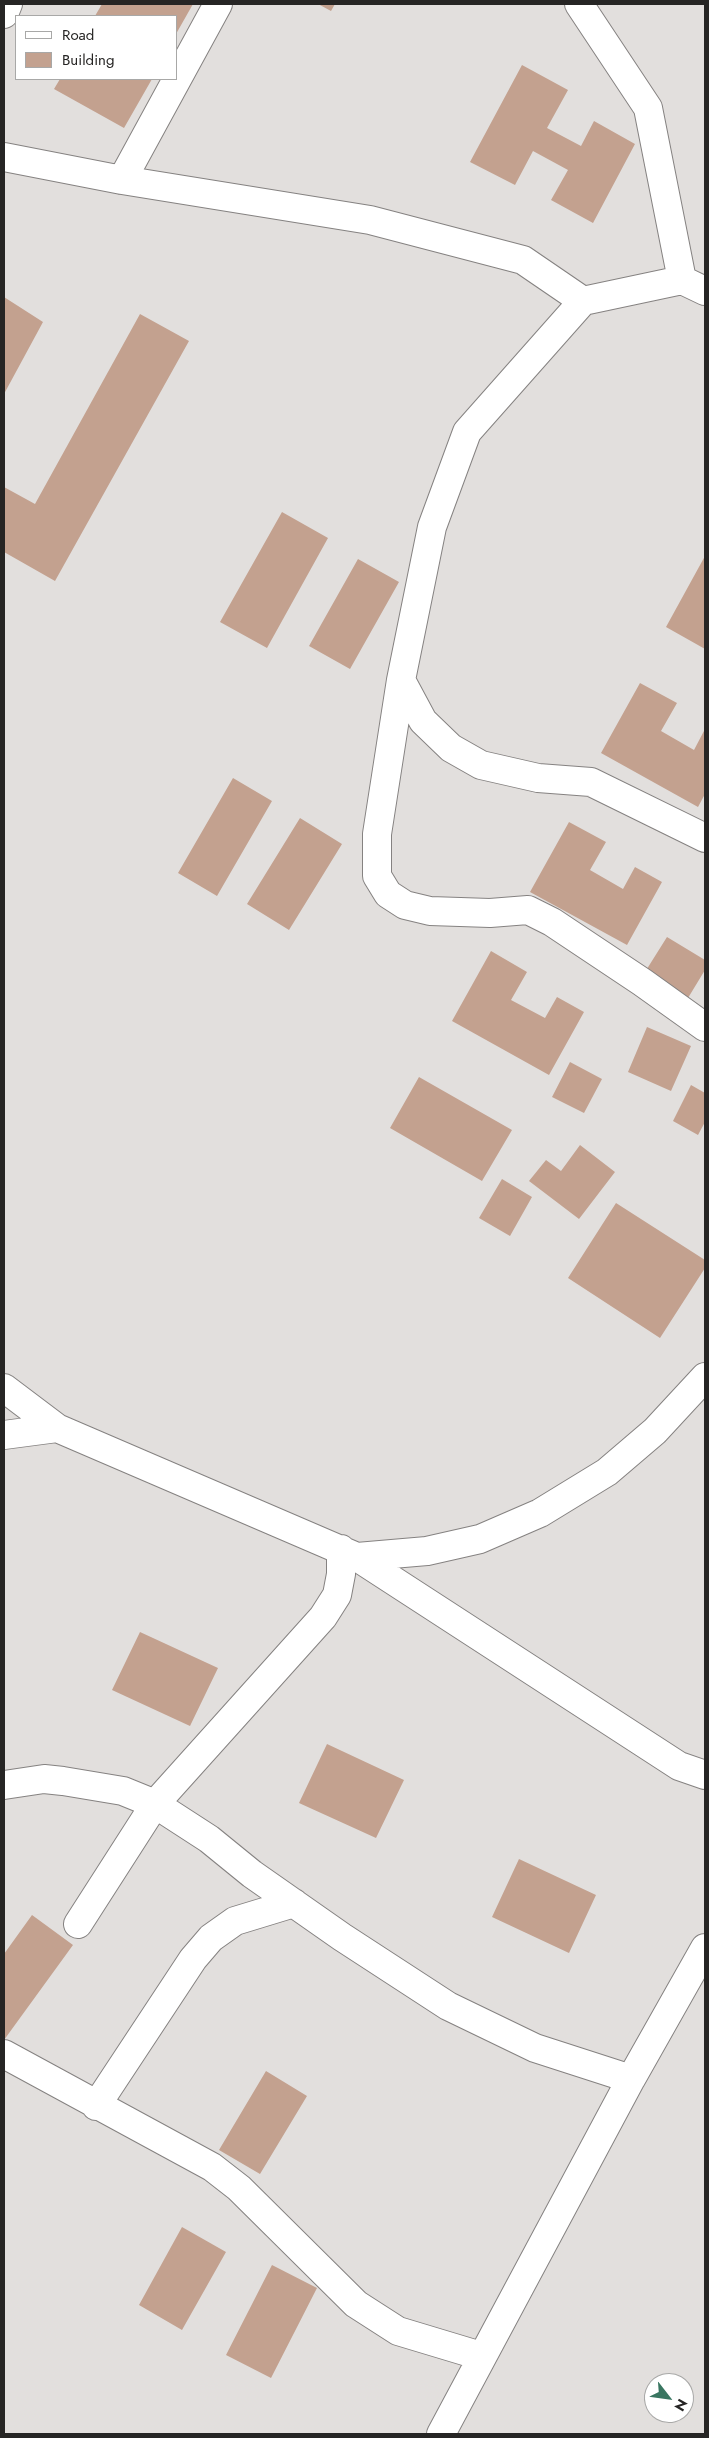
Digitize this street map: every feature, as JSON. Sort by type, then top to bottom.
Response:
[{"type":"street","points":[[4,14],[8,4]]},
{"type":"street","points":[[178,77],[218,4]]},
{"type":"street","points":[[579,4],[648,108],[693,285],[583,301],[467,432],[432,527],[401,680],[377,834],[377,876],[388,894],[405,905],[430,911],[490,913],[528,910],[552,922],[705,1027]]},
{"type":"street","points":[[122,180],[177,80]]},
{"type":"street","points":[[4,157],[122,180],[370,220],[523,260],[583,301]]},
{"type":"street","points":[[401,680],[423,721],[452,748],[481,765],[538,778],[590,782],[705,838]]},
{"type":"street","points":[[349,1553],[427,1551],[480,1539],[540,1513],[607,1472],[655,1431],[705,1377]]},
{"type":"street","points":[[4,1388],[57,1428],[349,1553],[679,1766],[705,1775]]},
{"type":"street","points":[[4,1435],[57,1428]]},
{"type":"street","points":[[78,1924],[155,1804],[323,1617],[337,1595],[341,1574],[349,1553]]},
{"type":"street","points":[[4,1785],[44,1779],[63,1781],[123,1791],[155,1804],[209,1839],[252,1874],[294,1903],[448,2006],[535,2048],[631,2079]]},
{"type":"street","points":[[96,2106],[194,1959],[211,1938],[235,1921],[294,1903]]},
{"type":"street","points":[[448,2431],[481,2356],[631,2079],[705,1948]]},
{"type":"street","points":[[4,2054],[219,2172],[239,2188],[356,2304],[398,2330],[481,2356]]},
{"type":"building","points":[[102,4],[193,4],[178,30],[178,15],[96,15]]},
{"type":"building","points":[[318,4],[335,4],[331,11]]},
{"type":"building","points":[[522,65],[568,90],[547,128],[581,146],[594,121],[635,144],[593,223],[551,200],[568,170],[533,151],[515,185],[470,162]]},
{"type":"building","points":[[59,80],[151,80],[124,128],[54,89]]},
{"type":"building","points":[[4,297],[43,322],[4,394]]},
{"type":"building","points":[[140,314],[189,341],[55,581],[4,552],[4,487],[35,504]]},
{"type":"building","points":[[282,512],[328,538],[267,648],[220,622]]},
{"type":"building","points":[[705,556],[705,649],[666,627]]},
{"type":"building","points":[[358,559],[399,582],[350,669],[309,646]]},
{"type":"building","points":[[640,683],[677,703],[661,731],[694,750],[705,729],[705,794],[698,807],[601,753]]},
{"type":"building","points":[[233,778],[272,801],[217,896],[178,873]]},
{"type":"building","points":[[300,818],[342,844],[289,930],[247,904]]},
{"type":"building","points":[[569,822],[606,842],[590,870],[623,889],[635,867],[662,882],[627,945],[530,892]]},
{"type":"building","points":[[667,937],[705,960],[705,970],[688,998],[645,972]]},
{"type":"building","points":[[491,951],[527,972],[511,1000],[545,1018],[557,997],[584,1012],[549,1075],[452,1021]]},
{"type":"building","points":[[647,1027],[691,1046],[671,1091],[628,1072]]},
{"type":"building","points":[[570,1062],[602,1079],[584,1113],[552,1097]]},
{"type":"building","points":[[419,1077],[512,1130],[482,1181],[390,1128]]},
{"type":"building","points":[[691,1085],[705,1093],[705,1122],[698,1135],[673,1121]]},
{"type":"building","points":[[580,1145],[615,1172],[579,1219],[529,1181],[546,1160],[561,1171]]},
{"type":"building","points":[[502,1179],[532,1197],[510,1236],[479,1218]]},
{"type":"building","points":[[616,1203],[705,1260],[705,1268],[660,1338],[568,1278]]},
{"type":"building","points":[[140,1632],[218,1668],[190,1726],[112,1690]]},
{"type":"building","points":[[327,1744],[404,1780],[376,1838],[299,1803]]},
{"type":"building","points":[[519,1859],[596,1895],[569,1953],[492,1917]]},
{"type":"building","points":[[32,1915],[73,1945],[4,2040],[4,1954]]},
{"type":"building","points":[[266,2071],[307,2096],[260,2174],[219,2150]]},
{"type":"building","points":[[182,2227],[226,2252],[182,2330],[139,2305]]},
{"type":"building","points":[[272,2265],[317,2288],[271,2378],[226,2355]]}]
